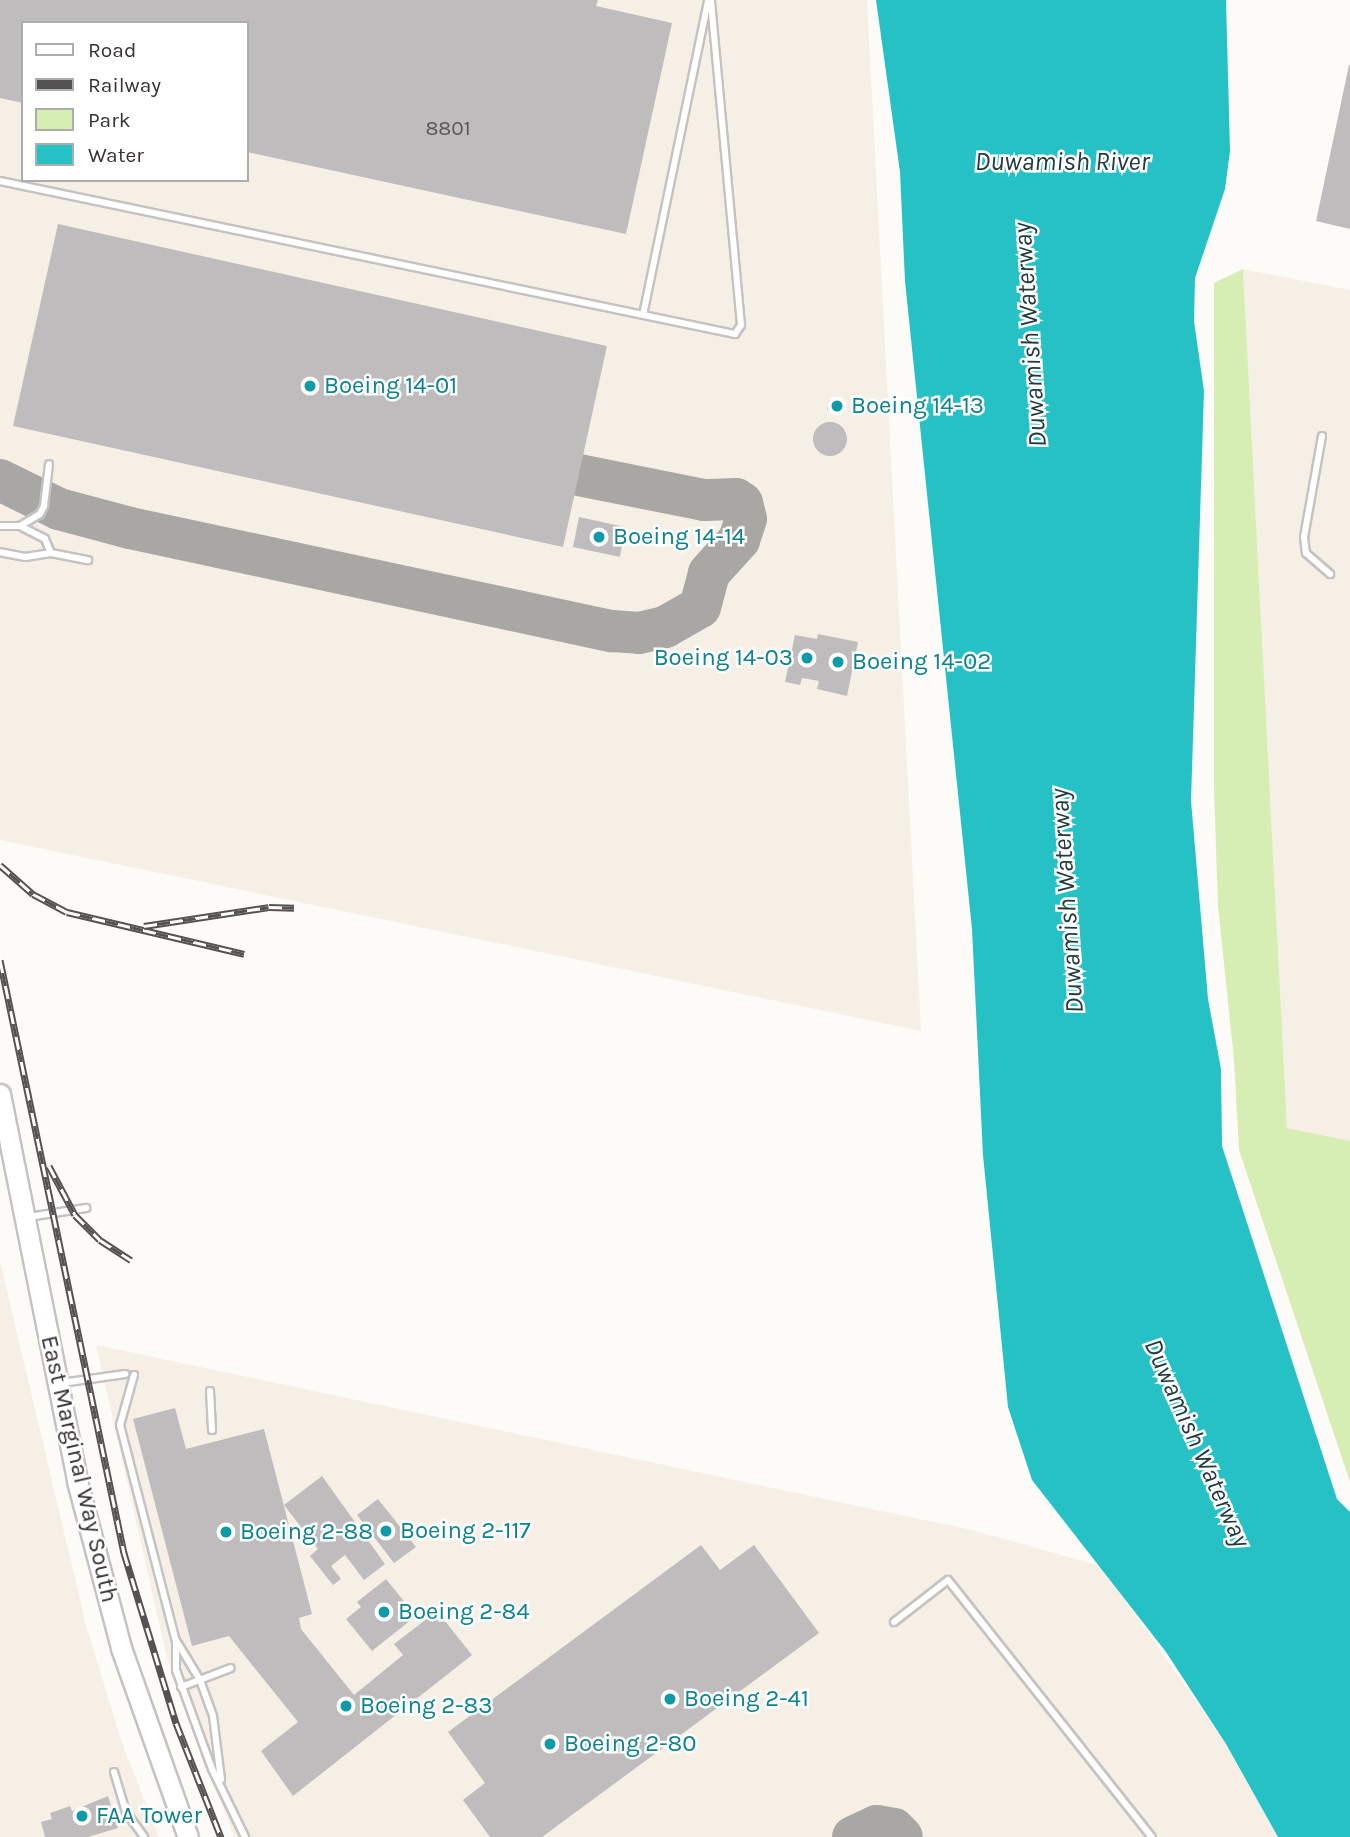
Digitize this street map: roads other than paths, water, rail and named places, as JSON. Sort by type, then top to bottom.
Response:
[{"type":"main road","name":"East Marginal Way South","points":[[0,1094],[77,1481],[121,1648],[188,1837]]},
{"type":"lane","points":[[0,181],[736,334],[739,331],[709,0]]},
{"type":"lane","points":[[643,315],[709,0]]},
{"type":"lane","points":[[1322,436],[1304,537],[1306,552],[1330,574]]},
{"type":"lane","points":[[20,526],[40,514],[44,506],[48,464]]},
{"type":"lane","points":[[0,526],[20,526],[45,539],[51,553]]},
{"type":"lane","points":[[0,552],[25,557],[51,553],[88,560]]},
{"type":"lane","points":[[26,1218],[86,1208]]},
{"type":"lane","points":[[58,1384],[125,1374]]},
{"type":"lane","points":[[134,1376],[120,1425],[176,1641],[181,1687],[212,1769],[222,1781]]},
{"type":"lane","points":[[210,1391],[212,1430]]},
{"type":"lane","points":[[894,1622],[948,1580],[1152,1837]]},
{"type":"lane","points":[[176,1641],[200,1680],[215,1725],[222,1781],[245,1837]]},
{"type":"lane","points":[[181,1687],[231,1668]]},
{"type":"lane","points":[[114,1772],[126,1812],[144,1837]]},
{"type":"water","name":"Duwamish River","points":[[876,0],[1226,0],[1230,151],[1225,189],[1195,278],[1194,321],[1204,391],[1191,801],[1208,999],[1221,1069],[1222,1146],[1337,1499],[1350,1512],[1350,1837],[1278,1837],[1226,1744],[1166,1652],[1032,1480],[1008,1407],[983,1155],[972,929],[905,281],[900,172]]},
{"type":"railway","points":[[0,865],[33,894],[67,912],[244,954]]},
{"type":"railway","points":[[144,926],[269,907],[294,908]]},
{"type":"railway","points":[[0,960],[124,1553],[176,1723],[221,1837]]},
{"type":"railway","points":[[49,1166],[75,1215],[100,1240],[131,1260]]},
{"type":"place","name":"Boeing 14-01","points":[[310,386]]},
{"type":"place","name":"Boeing 14-13","points":[[837,406]]},
{"type":"place","name":"Boeing 14-14","points":[[599,537]]},
{"type":"place","name":"Boeing 14-03","points":[[807,658]]},
{"type":"place","name":"Boeing 14-02","points":[[838,662]]},
{"type":"place","name":"Boeing 2-117","points":[[386,1531]]},
{"type":"place","name":"Boeing 2-88","points":[[226,1532]]},
{"type":"place","name":"Boeing 2-84","points":[[384,1612]]},
{"type":"place","name":"Boeing 2-41","points":[[670,1699]]},
{"type":"place","name":"Boeing 2-83","points":[[346,1706]]},
{"type":"place","name":"Boeing 2-80","points":[[550,1744]]},
{"type":"place","name":"FAA Tower","points":[[82,1816]]},
{"type":"water label","name":"Duwamish Waterway","points":[[1030,335]]},
{"type":"water label","name":"Duwamish Waterway","points":[[1067,901]]},
{"type":"water label","name":"Duwamish Waterway","points":[[1197,1443]]}]
